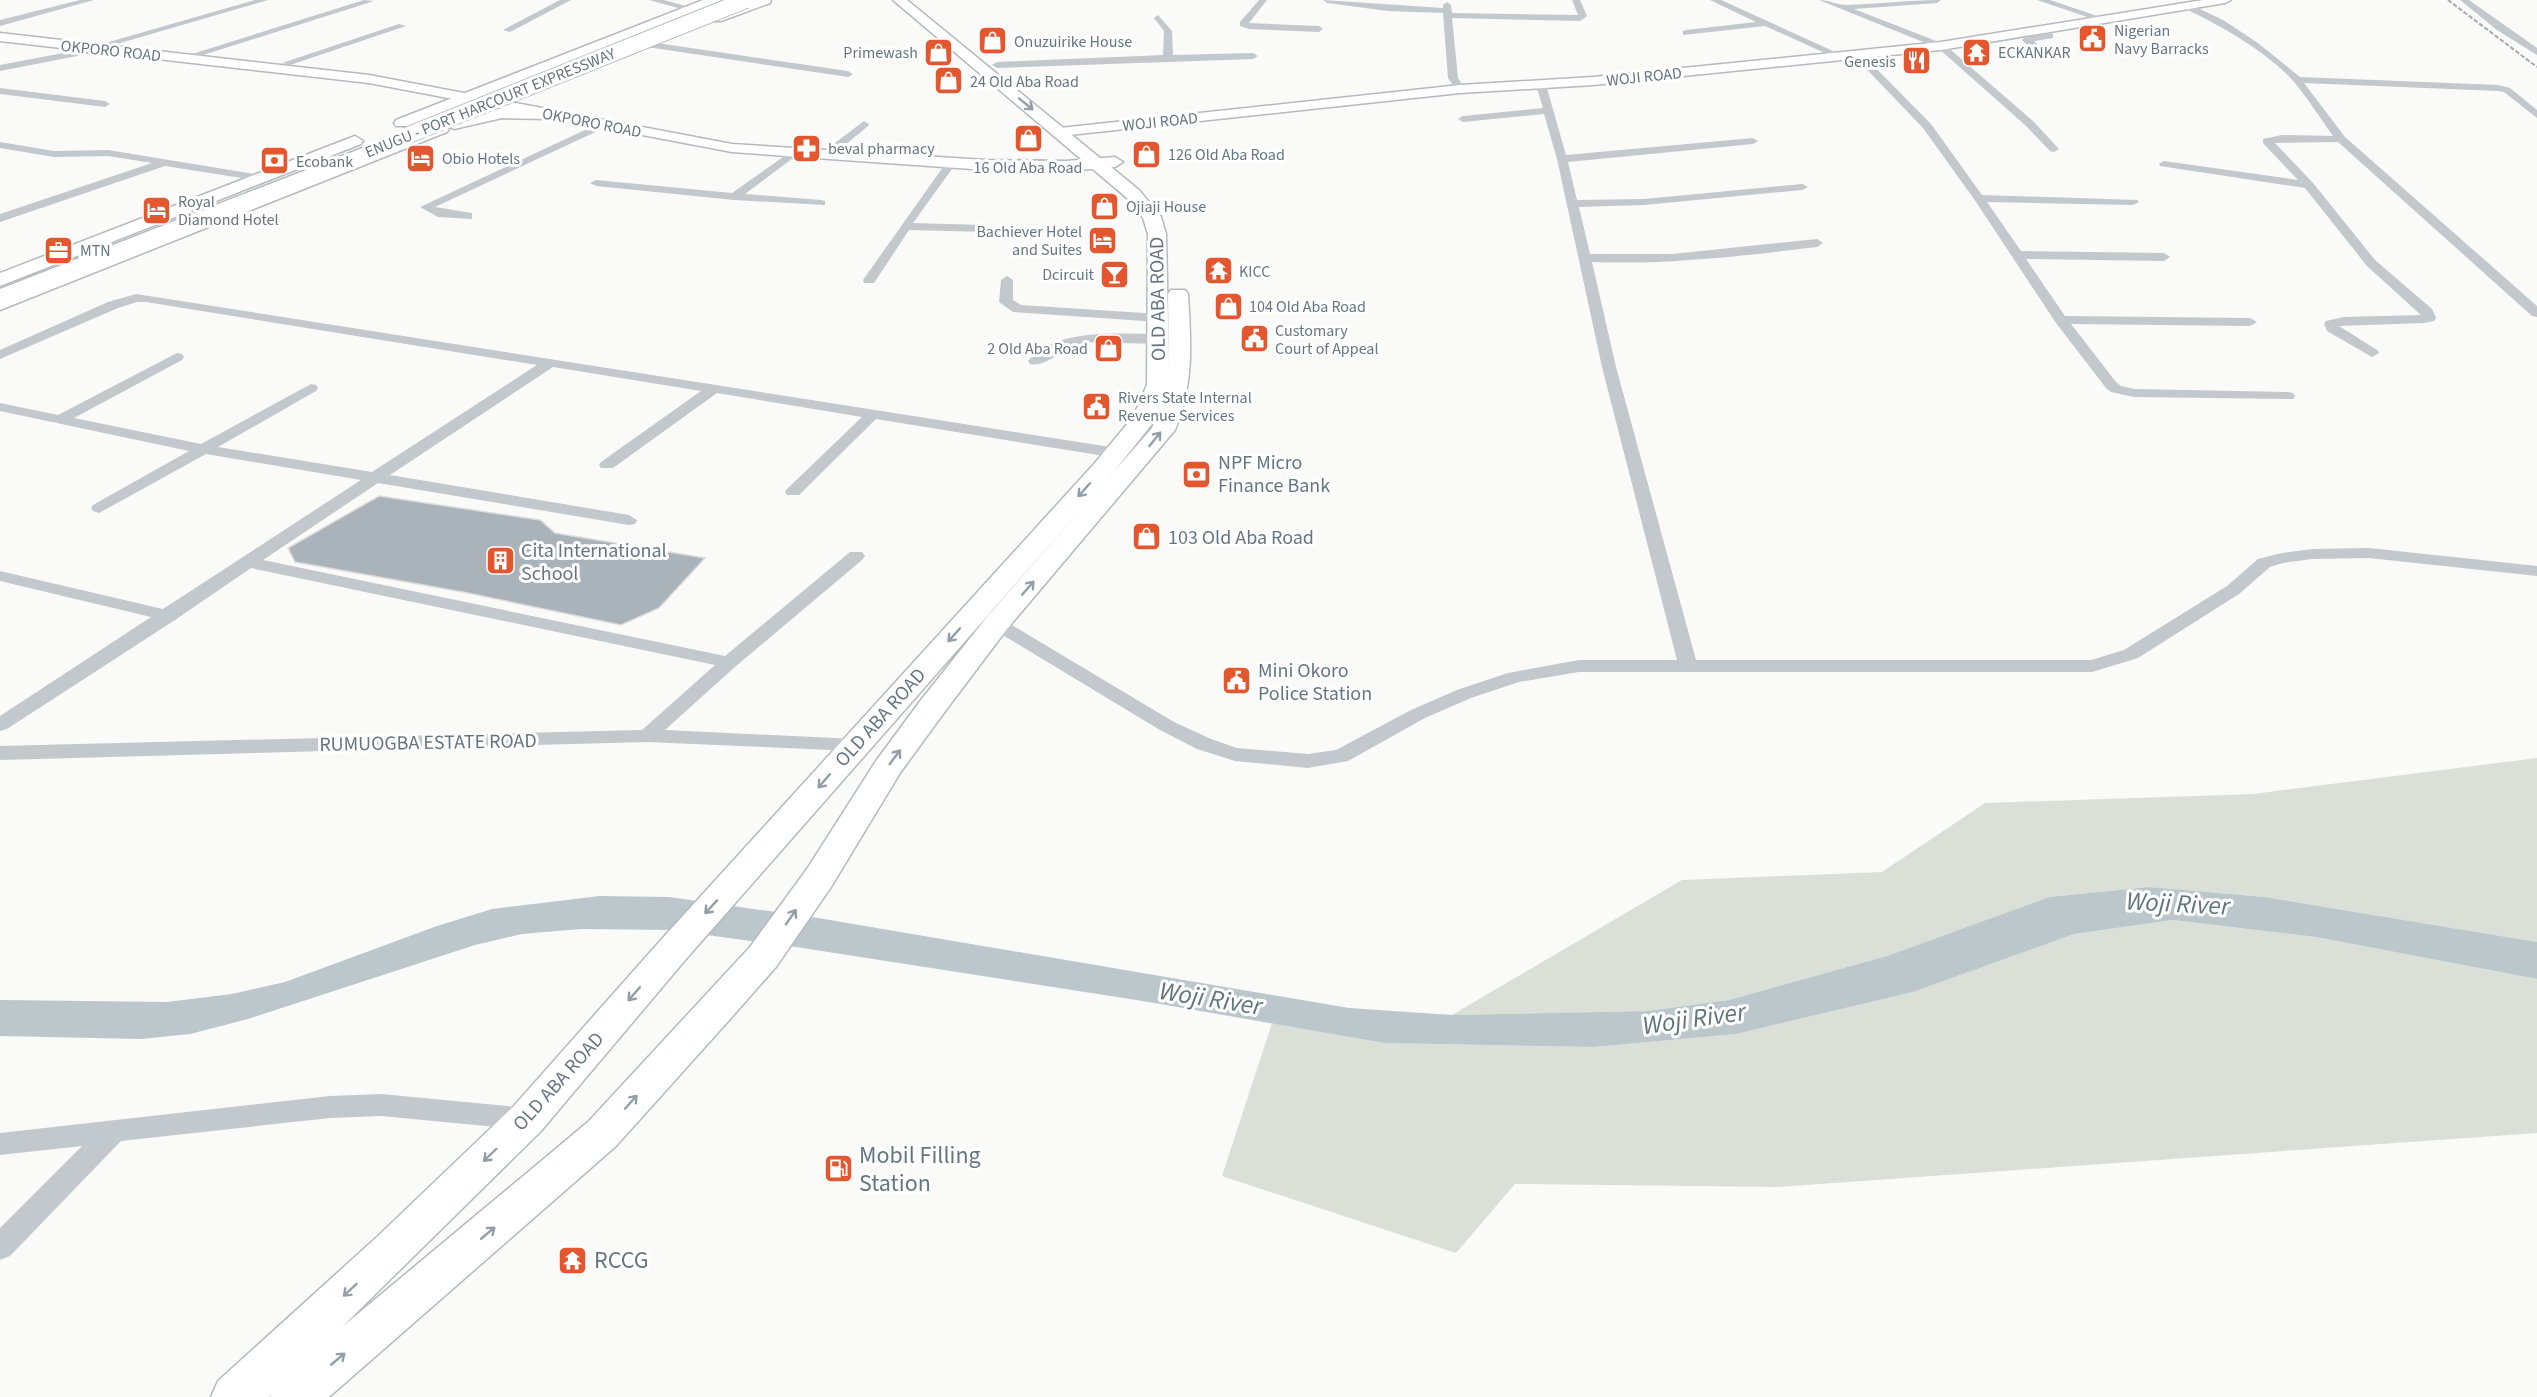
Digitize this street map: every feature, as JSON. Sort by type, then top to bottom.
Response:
[{"type":"highway","name":"ENUGU - PORT HARCOURT EXPRESSWAY","points":[[0,297],[731,0]]},
{"type":"highway","name":"ENUGU - PORT HARCOURT EXPRESSWAY","points":[[0,287],[746,0]]},
{"type":"main road","points":[[0,280],[715,0]]},
{"type":"main road","points":[[0,304],[765,0]]},
{"type":"main road","name":"OLD ABA ROAD","points":[[294,1397],[602,1134],[763,957],[819,878],[887,768],[997,623],[1163,430],[1173,411],[1181,377],[1177,240],[1173,225],[1156,199],[1060,132],[899,0]]},
{"type":"main road","name":"OLD ABA ROAD","points":[[235,1397],[393,1250],[527,1119],[673,950],[1117,453],[1144,419],[1152,403],[1158,386],[1156,226],[1146,207],[1078,129],[914,0]]},
{"type":"main road","name":"WOJI ROAD","points":[[1060,132],[1460,89],[1541,85],[1941,46],[2195,3],[2225,0]]},
{"type":"main road","name":"OKPORO ROAD","points":[[0,32],[104,47],[287,63],[440,85],[506,103],[710,137],[835,148],[1020,159],[1104,161]]},
{"type":"main road","name":"OKPORO ROAD","points":[[0,37],[344,75],[472,95]]},
{"type":"main road","points":[[440,85],[482,86],[535,71]]},
{"type":"main road","points":[[550,111],[531,98],[556,83]]},
{"type":"main road","name":"OKPORO ROAD","points":[[550,111],[602,125],[719,146],[793,153],[1041,166],[1104,161]]},
{"type":"main road","points":[[454,124],[502,113],[550,111]]},
{"type":"street","points":[[72,0],[87,1]]},
{"type":"street","points":[[0,68],[104,47],[264,0]]},
{"type":"street","points":[[507,30],[567,0]]},
{"type":"street","points":[[652,0],[693,9]]},
{"type":"street","points":[[1263,0],[1243,24],[1320,33],[1324,20]]},
{"type":"street","points":[[1327,0],[1447,13],[1580,18],[1583,16],[1576,0]]},
{"type":"street","points":[[1448,0],[1447,13],[1453,78],[1460,89]]},
{"type":"street","points":[[1714,0],[1839,56]]},
{"type":"street","points":[[1823,0],[1941,46],[2029,123],[2054,149]]},
{"type":"street","points":[[1842,8],[1937,0]]},
{"type":"street","points":[[2041,0],[2105,20]]},
{"type":"street","points":[[2464,0],[2500,28],[2537,52]]},
{"type":"street","points":[[0,24],[87,1]]},
{"type":"street","points":[[197,54],[370,1]]},
{"type":"street","points":[[1328,10],[1333,1]]},
{"type":"street","points":[[2195,3],[2297,80],[2341,139],[2537,313]]},
{"type":"street","points":[[1158,18],[1168,31],[1168,57]]},
{"type":"street","points":[[1686,33],[1766,23]]},
{"type":"street","points":[[287,63],[402,26]]},
{"type":"street","points":[[2005,49],[2036,48],[2027,40],[2050,36]]},
{"type":"street","points":[[650,45],[848,74]]},
{"type":"street","points":[[1857,54],[1927,126],[1979,198],[2061,320],[2116,389],[2134,393],[2288,396]]},
{"type":"street","points":[[997,65],[1168,57],[1253,56]]},
{"type":"street","points":[[2297,80],[2498,88],[2507,90],[2537,115]]},
{"type":"street","points":[[1541,85],[1562,159],[1609,367],[1688,666]]},
{"type":"street","points":[[0,91],[105,104]]},
{"type":"street","points":[[1463,119],[1547,111]]},
{"type":"street","points":[[835,148],[864,124]]},
{"type":"street","points":[[468,216],[438,213],[426,207],[602,125]]},
{"type":"street","points":[[2341,139],[2282,138],[2267,141],[2309,185],[2371,263],[2427,312],[2429,318],[2344,321],[2331,324],[2332,328],[2372,353]]},
{"type":"street","points":[[1562,159],[1753,141]]},
{"type":"street","points":[[0,145],[54,154],[108,153],[260,178]]},
{"type":"street","points":[[0,156],[22,149]]},
{"type":"street","points":[[734,197],[793,153]]},
{"type":"street","points":[[869,280],[952,162]]},
{"type":"street","points":[[0,218],[163,163]]},
{"type":"street","points":[[2164,164],[2309,185]]},
{"type":"street","points":[[596,183],[821,203]]},
{"type":"street","points":[[1571,204],[1644,202],[1802,187]]},
{"type":"street","points":[[1979,198],[2133,202]]},
{"type":"street","points":[[905,226],[983,229]]},
{"type":"street","points":[[1585,258],[1675,259],[1817,243]]},
{"type":"street","points":[[2016,255],[2164,257]]},
{"type":"street","points":[[1007,280],[1006,302],[1018,309],[1159,328]]},
{"type":"street","points":[[0,355],[113,305],[136,298],[1117,453]]},
{"type":"street","points":[[2061,320],[2250,322]]},
{"type":"street","points":[[1035,361],[1060,346],[1080,339],[1159,328]]},
{"type":"street","points":[[61,419],[177,357]]},
{"type":"street","points":[[0,725],[551,362]]},
{"type":"street","points":[[99,508],[311,388]]},
{"type":"street","points":[[607,465],[716,388]]},
{"type":"street","points":[[0,407],[203,448],[375,479],[628,520]]},
{"type":"street","points":[[793,492],[874,413]]},
{"type":"street","points":[[974,612],[997,623],[1167,726],[1204,744],[1235,754],[1308,761],[1341,756],[1418,714],[1464,694],[1515,677],[1580,666],[2092,666],[2130,654],[2234,590],[2264,563],[2282,558],[2312,554],[2369,553],[2537,571]]},
{"type":"street","points":[[647,736],[729,662],[856,556]]},
{"type":"street","points":[[249,562],[729,662]]},
{"type":"street","points":[[0,576],[169,615]]},
{"type":"street","name":"RUMUOGBA ESTATE ROAD","points":[[0,753],[647,736],[855,745]]},
{"type":"street","points":[[0,1144],[330,1107],[381,1105],[527,1119]]},
{"type":"street","points":[[0,1247],[114,1131]]},
{"type":"shaded area","points":[[2537,758],[2537,942],[2265,897],[2149,887],[2049,897],[1887,956],[1729,1000],[1647,1011],[1452,1015],[1682,880],[1882,872],[1985,803],[2253,794]]},
{"type":"shaded area","points":[[2173,920],[2316,937],[2537,979],[2537,1133],[1778,1187],[1515,1184],[1456,1253],[1222,1176],[1272,1023],[1384,1043],[1594,1047],[1736,1034],[1913,992],[2074,934]]},
{"type":"water","name":"Woji River","points":[[2149,887],[2265,897],[2537,942],[2537,979],[2316,937],[2173,920],[2074,934],[1913,992],[1736,1034],[1594,1047],[1384,1043],[1149,1002],[796,947],[670,930],[581,929],[522,934],[475,945],[248,1019],[190,1034],[141,1039],[0,1036],[0,1000],[167,1002],[232,994],[285,982],[437,926],[492,909],[600,896],[669,897],[818,918],[1349,1008],[1452,1015],[1647,1011],[1729,1000],[1887,956],[2049,897]]},
{"type":"building","name":"Cita International School","points":[[379,496],[540,520],[555,533],[705,558],[659,608],[621,625],[463,592],[295,562],[288,548]]},
{"type":"railway","points":[[2448,0],[2537,67]]},
{"type":"place","name":"Nigerian Navy Barracks","points":[[2093,39]]},
{"type":"place","name":"Onuzuirike House","points":[[993,41]]},
{"type":"place","name":"Primewash","points":[[939,52]]},
{"type":"place","name":"ECKANKAR","points":[[1977,52]]},
{"type":"place","name":"Genesis","points":[[1917,61]]},
{"type":"place","name":"24 Old Aba Road","points":[[949,81]]},
{"type":"place","name":"16 Old Aba Road","points":[[1028,139]]},
{"type":"place","name":"beval pharmacy","points":[[807,148]]},
{"type":"place","name":"126 Old Aba Road","points":[[1147,154]]},
{"type":"place","name":"Obio Hotels","points":[[421,158]]},
{"type":"place","name":"Ecobank","points":[[275,161]]},
{"type":"place","name":"Ojiaji House","points":[[1105,206]]},
{"type":"place","name":"Royal Diamond Hotel","points":[[157,210]]},
{"type":"place","name":"Bachiever Hotel and Suites","points":[[1103,240]]},
{"type":"place","name":"MTN","points":[[59,250]]},
{"type":"place","name":"KICC","points":[[1218,271]]},
{"type":"place","name":"Dcircuit","points":[[1115,274]]},
{"type":"place","name":"104 Old Aba Road","points":[[1228,306]]},
{"type":"place","name":"Customary Court of Appeal","points":[[1254,339]]},
{"type":"place","name":"2 Old Aba Road","points":[[1109,348]]},
{"type":"place","name":"Rivers State Internal Revenue Services","points":[[1097,406]]},
{"type":"place","name":"NPF Micro Finance Bank","points":[[1197,474]]},
{"type":"place","name":"103 Old Aba Road","points":[[1147,537]]},
{"type":"place","name":"Cita International School","points":[[500,561]]},
{"type":"place","name":"Mini Okoro Police Station","points":[[1237,681]]},
{"type":"place","name":"Mobil Filling Station","points":[[838,1169]]},
{"type":"place","name":"RCCG","points":[[573,1260]]}]
